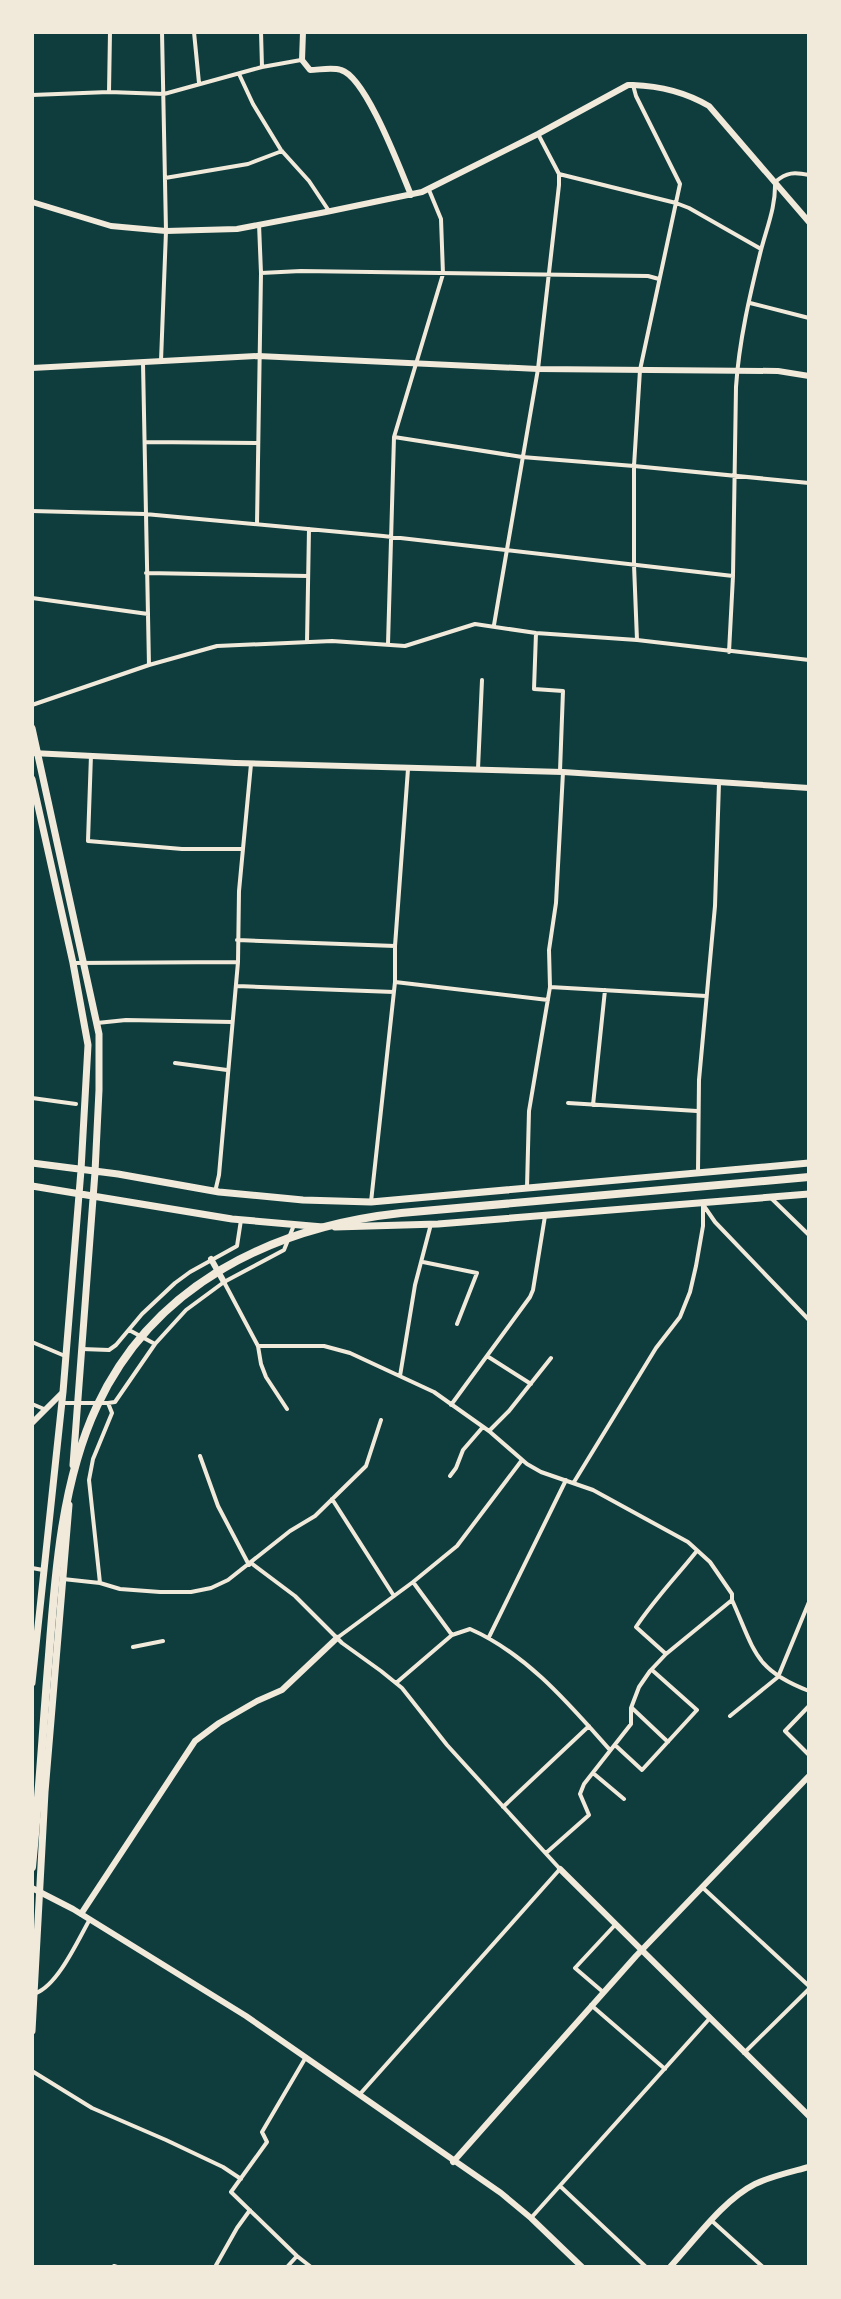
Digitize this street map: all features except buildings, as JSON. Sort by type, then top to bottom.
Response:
[{"type":"highway","points":[[32,1835],[51,1591],[77,1453],[94,1405],[113,1370],[144,1331],[179,1295],[228,1261],[273,1240],[359,1216],[525,1198],[809,1176]]},
{"type":"highway","points":[[32,1867],[53,1591],[77,1465],[93,1415],[111,1381],[139,1341],[182,1297],[210,1275],[246,1255],[294,1236],[360,1218],[809,1176]]},
{"type":"main road","points":[[32,728],[35,754],[99,1034],[94,1198],[36,1890],[32,2031]]},
{"type":"main road","points":[[32,779],[88,1045],[63,1392],[32,1683]]},
{"type":"main road","points":[[32,1163],[118,1174],[215,1192],[371,1202],[809,1163]]},
{"type":"main road","points":[[32,1186],[241,1220],[351,1228],[809,1194]]},
{"type":"street","points":[[109,92],[110,32]]},
{"type":"street","points":[[161,361],[166,231],[162,32]]},
{"type":"street","points":[[194,32],[199,83]]},
{"type":"street","points":[[261,32],[262,67]]},
{"type":"street","points":[[303,32],[302,60],[310,70],[340,69],[349,74],[367,96],[411,195]]},
{"type":"street","points":[[32,95],[109,92],[164,94],[262,67],[302,60]]},
{"type":"street","points":[[238,73],[282,151],[309,181],[329,211]]},
{"type":"street","points":[[633,85],[680,184],[640,370],[634,466],[637,640]]},
{"type":"street","points":[[32,202],[111,226],[166,231],[237,229],[429,190],[633,85],[666,88],[692,96],[709,106],[809,222]]},
{"type":"street","points":[[494,625],[538,369],[559,174],[538,134]]},
{"type":"street","points":[[165,178],[248,164],[282,151]]},
{"type":"street","points":[[775,182],[793,172],[809,175]]},
{"type":"street","points":[[559,174],[676,203],[761,249]]},
{"type":"street","points":[[729,652],[737,371],[761,249],[776,198],[775,182]]},
{"type":"street","points":[[388,644],[394,437],[443,274],[441,219],[429,190]]},
{"type":"street","points":[[257,524],[259,224]]},
{"type":"street","points":[[261,273],[648,276],[659,279]]},
{"type":"street","points":[[750,303],[809,318]]},
{"type":"street","points":[[32,368],[258,356],[538,369],[778,371],[809,376]]},
{"type":"street","points":[[143,363],[149,665]]},
{"type":"street","points":[[394,437],[522,457],[809,483]]},
{"type":"street","points":[[145,442],[257,443]]},
{"type":"street","points":[[32,511],[145,514],[257,524],[733,576]]},
{"type":"street","points":[[307,642],[309,529]]},
{"type":"street","points":[[146,573],[308,576]]},
{"type":"street","points":[[32,598],[148,614]]},
{"type":"street","points":[[32,705],[149,665],[217,646],[307,642],[405,646],[475,624],[536,633],[637,640],[809,660]]},
{"type":"street","points":[[527,1187],[529,1111],[550,987],[549,950],[556,903],[563,691],[534,689],[536,633]]},
{"type":"street","points":[[478,769],[482,680]]},
{"type":"street","points":[[35,754],[561,772],[809,788]]},
{"type":"street","points":[[91,755],[88,841],[182,849],[242,849]]},
{"type":"street","points":[[215,1192],[236,986],[242,849],[251,763]]},
{"type":"street","points":[[371,1202],[395,982],[408,767]]},
{"type":"street","points":[[698,1171],[697,1111],[715,906],[719,782]]},
{"type":"street","points":[[237,940],[395,946]]},
{"type":"street","points":[[73,963],[238,962]]},
{"type":"street","points":[[395,982],[548,1000]]},
{"type":"street","points":[[236,986],[394,992]]},
{"type":"street","points":[[550,987],[706,996]]},
{"type":"street","points":[[593,1105],[605,990]]},
{"type":"street","points":[[97,1023],[126,1020],[232,1022]]},
{"type":"street","points":[[175,1063],[227,1070]]},
{"type":"street","points":[[32,1098],[76,1104]]},
{"type":"street","points":[[568,1103],[697,1111]]},
{"type":"street","points":[[771,1198],[809,1235]]},
{"type":"street","points":[[703,1204],[715,1222],[809,1320]]},
{"type":"street","points":[[574,1483],[656,1348],[680,1317],[696,1266],[703,1226],[703,1204]]},
{"type":"street","points":[[451,1405],[533,1290],[545,1216]]},
{"type":"street","points":[[82,1349],[109,1350],[175,1283],[237,1246],[241,1220]]},
{"type":"street","points":[[400,1376],[415,1285],[431,1224]]},
{"type":"street","points":[[61,1403],[115,1402],[155,1344],[186,1310],[224,1282],[284,1250],[294,1225]]},
{"type":"street","points":[[211,1259],[258,1346],[266,1377],[287,1409]]},
{"type":"street","points":[[423,1262],[477,1273],[457,1324]]},
{"type":"street","points":[[129,1330],[155,1344]]},
{"type":"street","points":[[32,1342],[65,1356]]},
{"type":"street","points":[[258,1346],[324,1346],[350,1353],[434,1392],[541,1472],[593,1490],[688,1542],[710,1562],[732,1594],[758,1658],[778,1677],[809,1691]]},
{"type":"street","points":[[487,1356],[531,1384]]},
{"type":"street","points":[[489,1431],[551,1358]]},
{"type":"street","points":[[32,1423],[63,1392]]},
{"type":"street","points":[[100,1583],[89,1480],[93,1459],[112,1413],[108,1403]]},
{"type":"street","points":[[32,1404],[45,1409]]},
{"type":"street","points":[[63,1579],[160,1592],[191,1592],[220,1584],[315,1516],[366,1466],[381,1420]]},
{"type":"street","points":[[450,1476],[463,1450],[482,1428]]},
{"type":"street","points":[[200,1456],[218,1506],[250,1564],[295,1596],[342,1643],[396,1683],[447,1745],[560,1869],[809,2116]]},
{"type":"street","points":[[81,1914],[195,1741],[219,1723],[282,1690],[337,1638],[457,1546],[522,1460]]},
{"type":"street","points":[[489,1637],[566,1480]]},
{"type":"street","points":[[332,1499],[394,1596]]},
{"type":"street","points":[[666,1654],[636,1627],[697,1551]]},
{"type":"street","points":[[32,1568],[43,1570]]},
{"type":"street","points":[[413,1582],[452,1635]]},
{"type":"street","points":[[546,1853],[589,1815],[580,1794],[584,1784],[631,1724],[631,1708],[639,1687],[666,1654],[732,1600]]},
{"type":"street","points":[[730,1716],[778,1677],[809,1602]]},
{"type":"street","points":[[396,1683],[452,1635],[470,1629],[489,1637],[534,1669],[610,1750]]},
{"type":"street","points":[[133,1647],[163,1641]]},
{"type":"street","points":[[615,1745],[642,1770],[697,1710],[652,1670]]},
{"type":"street","points":[[809,1706],[785,1731],[809,1755]]},
{"type":"street","points":[[631,1708],[668,1742]]},
{"type":"street","points":[[503,1807],[589,1726]]},
{"type":"street","points":[[593,1773],[624,1799]]},
{"type":"street","points":[[453,2162],[641,1950],[809,1776]]},
{"type":"street","points":[[359,2095],[560,1869]]},
{"type":"street","points":[[702,1887],[809,1987],[744,2053]]},
{"type":"street","points":[[36,1890],[90,1919],[306,2057],[501,2193],[582,2267]]},
{"type":"street","points":[[35,1994],[46,1989],[90,1919]]},
{"type":"street","points":[[603,1992],[575,1968],[615,1925]]},
{"type":"street","points":[[591,2005],[665,2069]]},
{"type":"street","points":[[531,2218],[710,2018]]},
{"type":"street","points":[[306,2057],[262,2132],[267,2142],[231,2192],[311,2267]]},
{"type":"street","points":[[32,2071],[92,2108],[185,2149],[241,2179]]},
{"type":"street","points":[[670,2267],[735,2198],[754,2185],[809,2167]]},
{"type":"street","points":[[560,2186],[646,2267]]},
{"type":"street","points":[[215,2267],[250,2210]]},
{"type":"street","points":[[712,2221],[763,2267]]},
{"type":"street","points":[[287,2267],[297,2256]]}]
